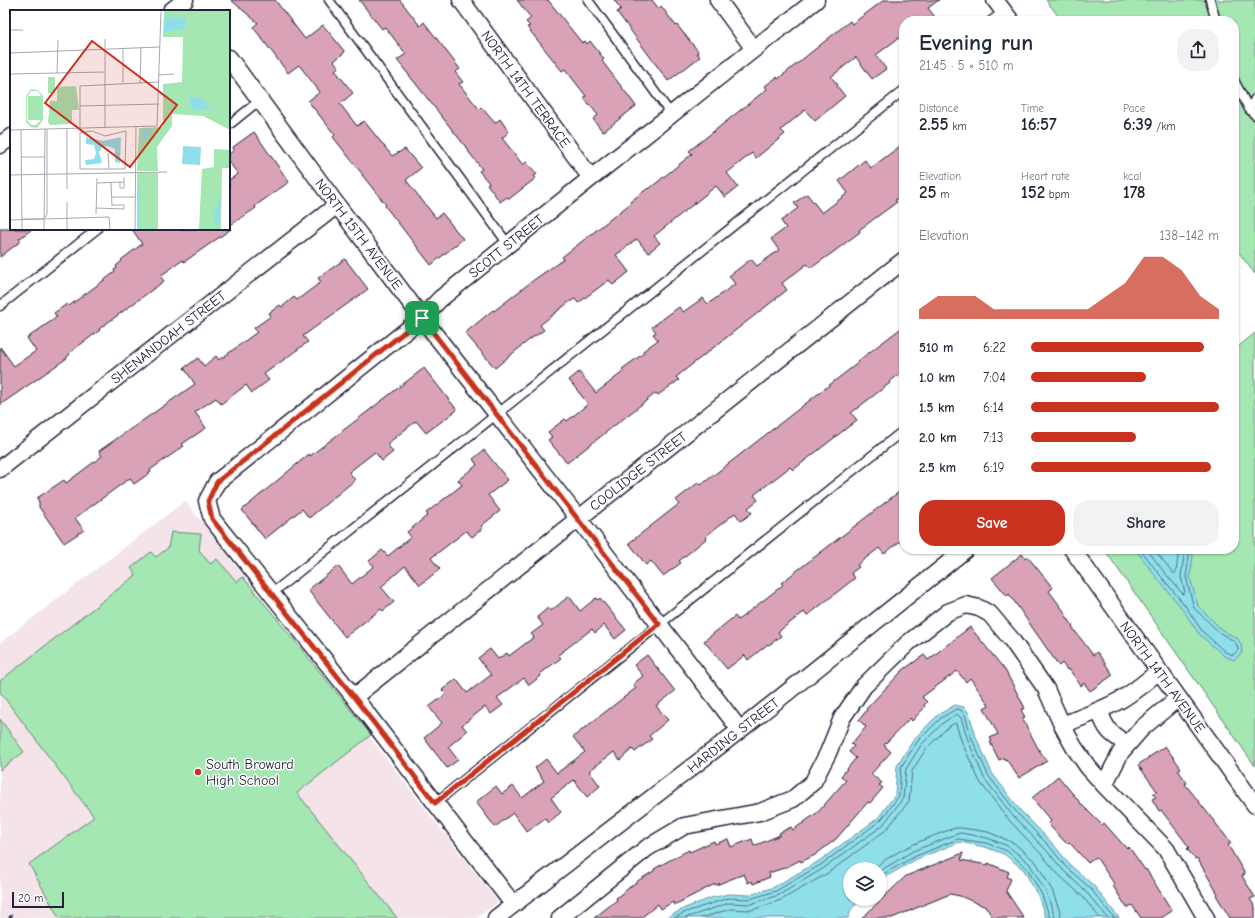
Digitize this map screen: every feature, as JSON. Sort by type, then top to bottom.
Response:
[{"type":"street","points":[[172,10],[186,0],[194,10]]},
{"type":"street","name":"NORTH 14TH TERRACE","points":[[461,0],[591,178]]},
{"type":"street","points":[[718,0],[754,49]]},
{"type":"street","name":"SCOTT STREET","points":[[272,594],[212,519],[208,501],[217,482],[422,318],[440,299],[508,244],[816,0]]},
{"type":"street","name":"NORTH 15TH AVENUE","points":[[230,59],[422,318],[578,518],[740,730]]},
{"type":"street","points":[[0,145],[10,138]]},
{"type":"street","name":"SHENANDOAH STREET","points":[[0,469],[337,205]]},
{"type":"street","name":"COOLIDGE STREET","points":[[354,697],[899,264]]},
{"type":"street","name":"HARDING STREET","points":[[496,918],[740,730],[960,554]]},
{"type":"street","name":"NORTH 14TH AVENUE","points":[[1076,554],[1255,805]]},
{"type":"street","points":[[272,594],[354,697],[513,904]]},
{"type":"street","points":[[560,918],[647,848],[684,826],[760,812],[793,799],[813,782],[828,753],[842,718],[864,686],[908,643],[948,612],[966,605],[979,608],[990,614],[1011,639],[1046,689],[1062,725],[1074,747],[1104,785],[1166,849],[1206,918]]},
{"type":"street","points":[[1062,725],[1121,699],[1159,671]]},
{"type":"street","points":[[1104,785],[1121,752],[1127,744],[1147,724],[1178,698]]},
{"type":"street","points":[[1099,710],[1104,725],[1110,733],[1127,744]]},
{"type":"lane","points":[[329,0],[508,244]]},
{"type":"lane","points":[[588,0],[671,114]]},
{"type":"lane","points":[[1210,0],[1215,16]]},
{"type":"lane","points":[[1239,89],[1252,112]]},
{"type":"lane","points":[[272,594],[899,94]]},
{"type":"lane","points":[[1252,112],[1255,99]]},
{"type":"lane","points":[[230,124],[260,100]]},
{"type":"lane","points":[[0,306],[96,230]]},
{"type":"lane","points":[[435,803],[899,434]]},
{"type":"path","points":[[9,918],[14,914]]},
{"type":"shaded area","name":"South Broward High School","points":[[185,501],[498,902],[477,918],[0,918],[0,643]]},
{"type":"green space","points":[[1046,0],[1255,0],[1255,274],[1239,253],[1239,16],[1058,16]]},
{"type":"green space","points":[[1255,333],[1255,766],[1107,554],[1239,554],[1239,346]]},
{"type":"green space","name":"South Broward High School","points":[[171,532],[201,534],[199,550],[210,564],[217,559],[237,582],[243,577],[371,735],[297,793],[397,918],[59,918],[29,864],[94,817],[0,692],[0,681],[136,575],[131,568],[151,552],[156,557],[168,548]]},
{"type":"green space","points":[[0,719],[24,752],[0,770]]},
{"type":"water","points":[[1139,554],[1193,554],[1190,577],[1198,606],[1222,630],[1237,638],[1241,644],[1242,653],[1234,660],[1224,656],[1199,634],[1181,607]]},
{"type":"water","points":[[955,705],[964,707],[969,713],[976,737],[992,773],[1020,810],[1054,845],[1069,864],[1094,886],[1119,918],[1046,918],[1038,896],[1024,870],[1004,854],[985,847],[960,842],[917,859],[887,876],[887,862],[843,862],[843,906],[854,906],[848,918],[666,918],[685,908],[711,898],[728,894],[750,895],[774,887],[819,861],[878,818],[895,795],[897,766],[914,739],[938,715]]},
{"type":"building","points":[[231,0],[275,0],[305,39],[323,25],[345,52],[334,61],[339,67],[335,70],[353,93],[340,104],[357,126],[364,121],[392,156],[405,149],[421,168],[406,180],[436,218],[442,213],[463,239],[431,265],[333,137],[335,135],[308,101],[320,92],[299,65],[288,73],[253,27],[258,23]]},
{"type":"building","points":[[359,0],[400,0],[420,26],[424,22],[460,69],[455,72],[463,82],[459,84],[479,109],[481,107],[495,123],[500,119],[509,132],[502,138],[523,165],[526,162],[537,174],[534,176],[536,178],[509,199],[507,197],[500,202],[487,184],[489,183],[479,171],[482,169],[469,151],[397,60],[406,54],[385,27],[382,29]]},
{"type":"building","points":[[517,0],[548,0],[582,43],[585,41],[587,44],[590,41],[604,59],[602,61],[636,106],[603,132],[593,119],[598,115],[584,98],[586,96],[565,69],[562,71],[527,27],[530,26],[526,22],[531,18]]},
{"type":"building","points":[[614,0],[652,0],[659,9],[661,6],[676,26],[677,25],[698,51],[697,53],[700,57],[668,81],[617,12],[621,9]]},
{"type":"building","points":[[884,0],[939,0],[928,8],[934,16],[899,16],[899,38],[876,55],[886,69],[872,79],[856,57],[831,77],[845,96],[815,121],[805,110],[781,130],[785,134],[756,158],[752,153],[727,173],[738,187],[725,197],[716,186],[654,236],[660,243],[648,253],[637,239],[616,255],[629,272],[613,285],[609,280],[578,303],[575,299],[569,302],[540,325],[544,330],[529,340],[495,368],[465,333],[493,310],[494,311],[535,279],[564,259],[562,257],[692,154],[689,151],[767,89],[765,86],[777,77],[778,79],[850,21],[852,24]]},
{"type":"building","points":[[254,132],[289,182],[255,206],[256,208],[230,225],[230,179],[238,174],[230,163],[230,153],[234,150],[233,147]]},
{"type":"building","points":[[899,147],[899,197],[895,200],[897,202],[859,230],[860,232],[811,268],[807,264],[782,283],[787,290],[676,377],[679,380],[658,395],[656,393],[567,463],[548,440],[552,437],[548,432],[565,419],[567,421],[588,404],[569,380],[579,372],[596,393],[624,371],[622,369],[644,353],[643,351],[658,340],[653,334],[656,332],[652,327],[679,307],[683,312],[703,298],[708,304],[735,284],[729,276],[751,259],[757,266],[779,250],[771,239],[786,228],[781,221],[798,208],[794,203],[807,194],[822,213],[848,193],[839,181],[865,160],[871,168]]},
{"type":"building","points":[[0,229],[31,230],[19,239],[21,241],[0,257]]},
{"type":"building","points":[[133,230],[230,230],[184,262],[183,260],[160,276],[164,281],[99,329],[100,330],[69,353],[70,354],[67,358],[0,405],[0,347],[14,366],[36,351],[27,338],[57,317],[54,313],[67,304],[69,306],[115,272],[114,270],[117,268],[116,266],[122,261],[121,260],[142,244]]},
{"type":"building","points":[[345,259],[368,289],[303,336],[308,342],[264,374],[269,380],[252,393],[246,385],[221,404],[216,398],[195,412],[206,428],[182,444],[184,446],[150,470],[151,472],[134,484],[130,478],[75,518],[84,530],[64,543],[39,507],[37,498],[64,480],[66,483],[102,456],[99,451],[195,384],[184,368],[198,358],[204,366],[216,356],[219,360],[222,358],[257,332],[254,328],[271,316],[269,313],[280,305],[282,307],[294,297],[297,300],[321,282],[318,278]]},
{"type":"building","points":[[899,330],[899,375],[851,413],[857,420],[793,470],[790,467],[754,495],[758,500],[748,508],[752,513],[741,521],[735,513],[706,536],[707,538],[679,561],[681,563],[663,576],[651,561],[646,565],[629,543],[679,504],[676,500],[699,482],[701,485],[859,362],[858,361]]},
{"type":"building","points":[[424,368],[457,410],[426,433],[416,421],[387,444],[393,452],[382,461],[375,452],[349,472],[355,480],[309,518],[302,509],[265,539],[242,510],[309,454],[310,456]]},
{"type":"building","points":[[484,450],[508,480],[488,495],[500,511],[481,526],[483,528],[472,537],[466,531],[431,558],[440,569],[420,585],[405,566],[381,587],[394,602],[383,611],[381,609],[345,637],[308,590],[338,566],[352,584],[374,566],[369,561],[382,550],[388,556],[411,537],[407,532],[428,515],[426,513],[462,485],[458,480],[477,465],[473,459]]},
{"type":"building","points":[[899,492],[899,542],[884,554],[879,548],[857,565],[859,567],[851,573],[855,578],[807,616],[804,612],[778,632],[781,636],[748,660],[745,655],[727,669],[704,641],[735,616],[738,620],[783,585],[781,583]]},
{"type":"building","points":[[1022,554],[1025,558],[1027,556],[1053,588],[1049,591],[1066,614],[1073,626],[1072,627],[1093,655],[1097,652],[1113,675],[1090,691],[1084,683],[1081,686],[1069,669],[1067,670],[1062,663],[1059,666],[1009,594],[1007,596],[992,578]]},
{"type":"building","points":[[569,596],[580,611],[596,598],[598,600],[600,598],[626,630],[615,639],[604,625],[595,633],[592,629],[558,655],[561,658],[540,674],[541,676],[529,685],[524,678],[497,698],[503,705],[491,714],[485,707],[462,725],[467,731],[448,747],[458,760],[447,768],[424,738],[442,723],[429,707],[446,694],[442,690],[456,679],[467,693],[491,675],[478,658],[490,649],[498,659],[507,653],[509,656],[534,637],[531,634],[543,625],[537,617],[548,608],[551,611]]},
{"type":"building","points":[[970,627],[1005,670],[1025,708],[1021,710],[1025,717],[1022,718],[1039,750],[1047,761],[1019,778],[1006,759],[1005,760],[1004,758],[999,760],[990,742],[992,741],[990,738],[998,734],[984,708],[989,705],[970,678],[966,682],[957,671],[922,697],[927,702],[924,705],[925,707],[912,721],[910,718],[884,745],[891,752],[871,774],[882,783],[879,785],[883,788],[870,803],[868,802],[836,839],[815,855],[801,862],[800,860],[787,867],[769,873],[770,877],[753,884],[752,881],[748,883],[744,874],[716,885],[715,884],[674,905],[673,902],[661,909],[658,904],[641,918],[594,918],[617,900],[616,898],[639,880],[654,871],[654,869],[689,850],[690,852],[714,841],[715,844],[728,839],[731,847],[752,839],[754,846],[780,835],[779,833],[791,827],[793,830],[818,812],[846,780],[841,776],[856,758],[849,752],[854,746],[851,744],[866,727],[859,720],[867,710],[866,709],[903,670],[924,655],[928,660]]},
{"type":"building","points":[[647,655],[675,691],[656,706],[668,720],[649,736],[652,739],[635,752],[632,749],[620,760],[614,752],[589,771],[600,786],[587,797],[574,780],[551,798],[561,812],[548,823],[545,818],[527,832],[513,813],[495,827],[476,802],[496,786],[502,794],[513,786],[522,798],[544,781],[535,768],[546,759],[557,773],[585,752],[573,737],[636,688],[633,684],[643,676],[634,665]]},
{"type":"building","points":[[1165,746],[1181,768],[1178,770],[1187,783],[1185,784],[1231,843],[1228,845],[1245,874],[1242,876],[1255,897],[1250,899],[1255,907],[1255,918],[1230,918],[1197,858],[1195,859],[1187,849],[1189,847],[1161,810],[1159,811],[1152,799],[1156,797],[1153,794],[1157,791],[1138,765]]},
{"type":"building","points":[[1058,776],[1082,805],[1102,825],[1104,823],[1127,849],[1129,847],[1145,870],[1146,869],[1172,911],[1161,918],[1141,918],[1132,905],[1127,908],[1113,886],[1115,885],[1096,857],[1088,863],[1069,842],[1067,844],[1048,824],[1051,821],[1032,798]]},
{"type":"building","points":[[963,853],[961,860],[988,865],[988,863],[1009,872],[1007,877],[1011,879],[1006,891],[1024,918],[993,918],[986,907],[960,896],[950,894],[892,918],[862,918],[875,906],[887,906],[887,894],[906,876]]},
{"type":"place","name":"South Broward High School","points":[[198,772]]},
{"type":"route","points":[[422,318],[659,624],[435,803],[354,697],[212,519],[208,501],[217,482],[422,318]]}]
